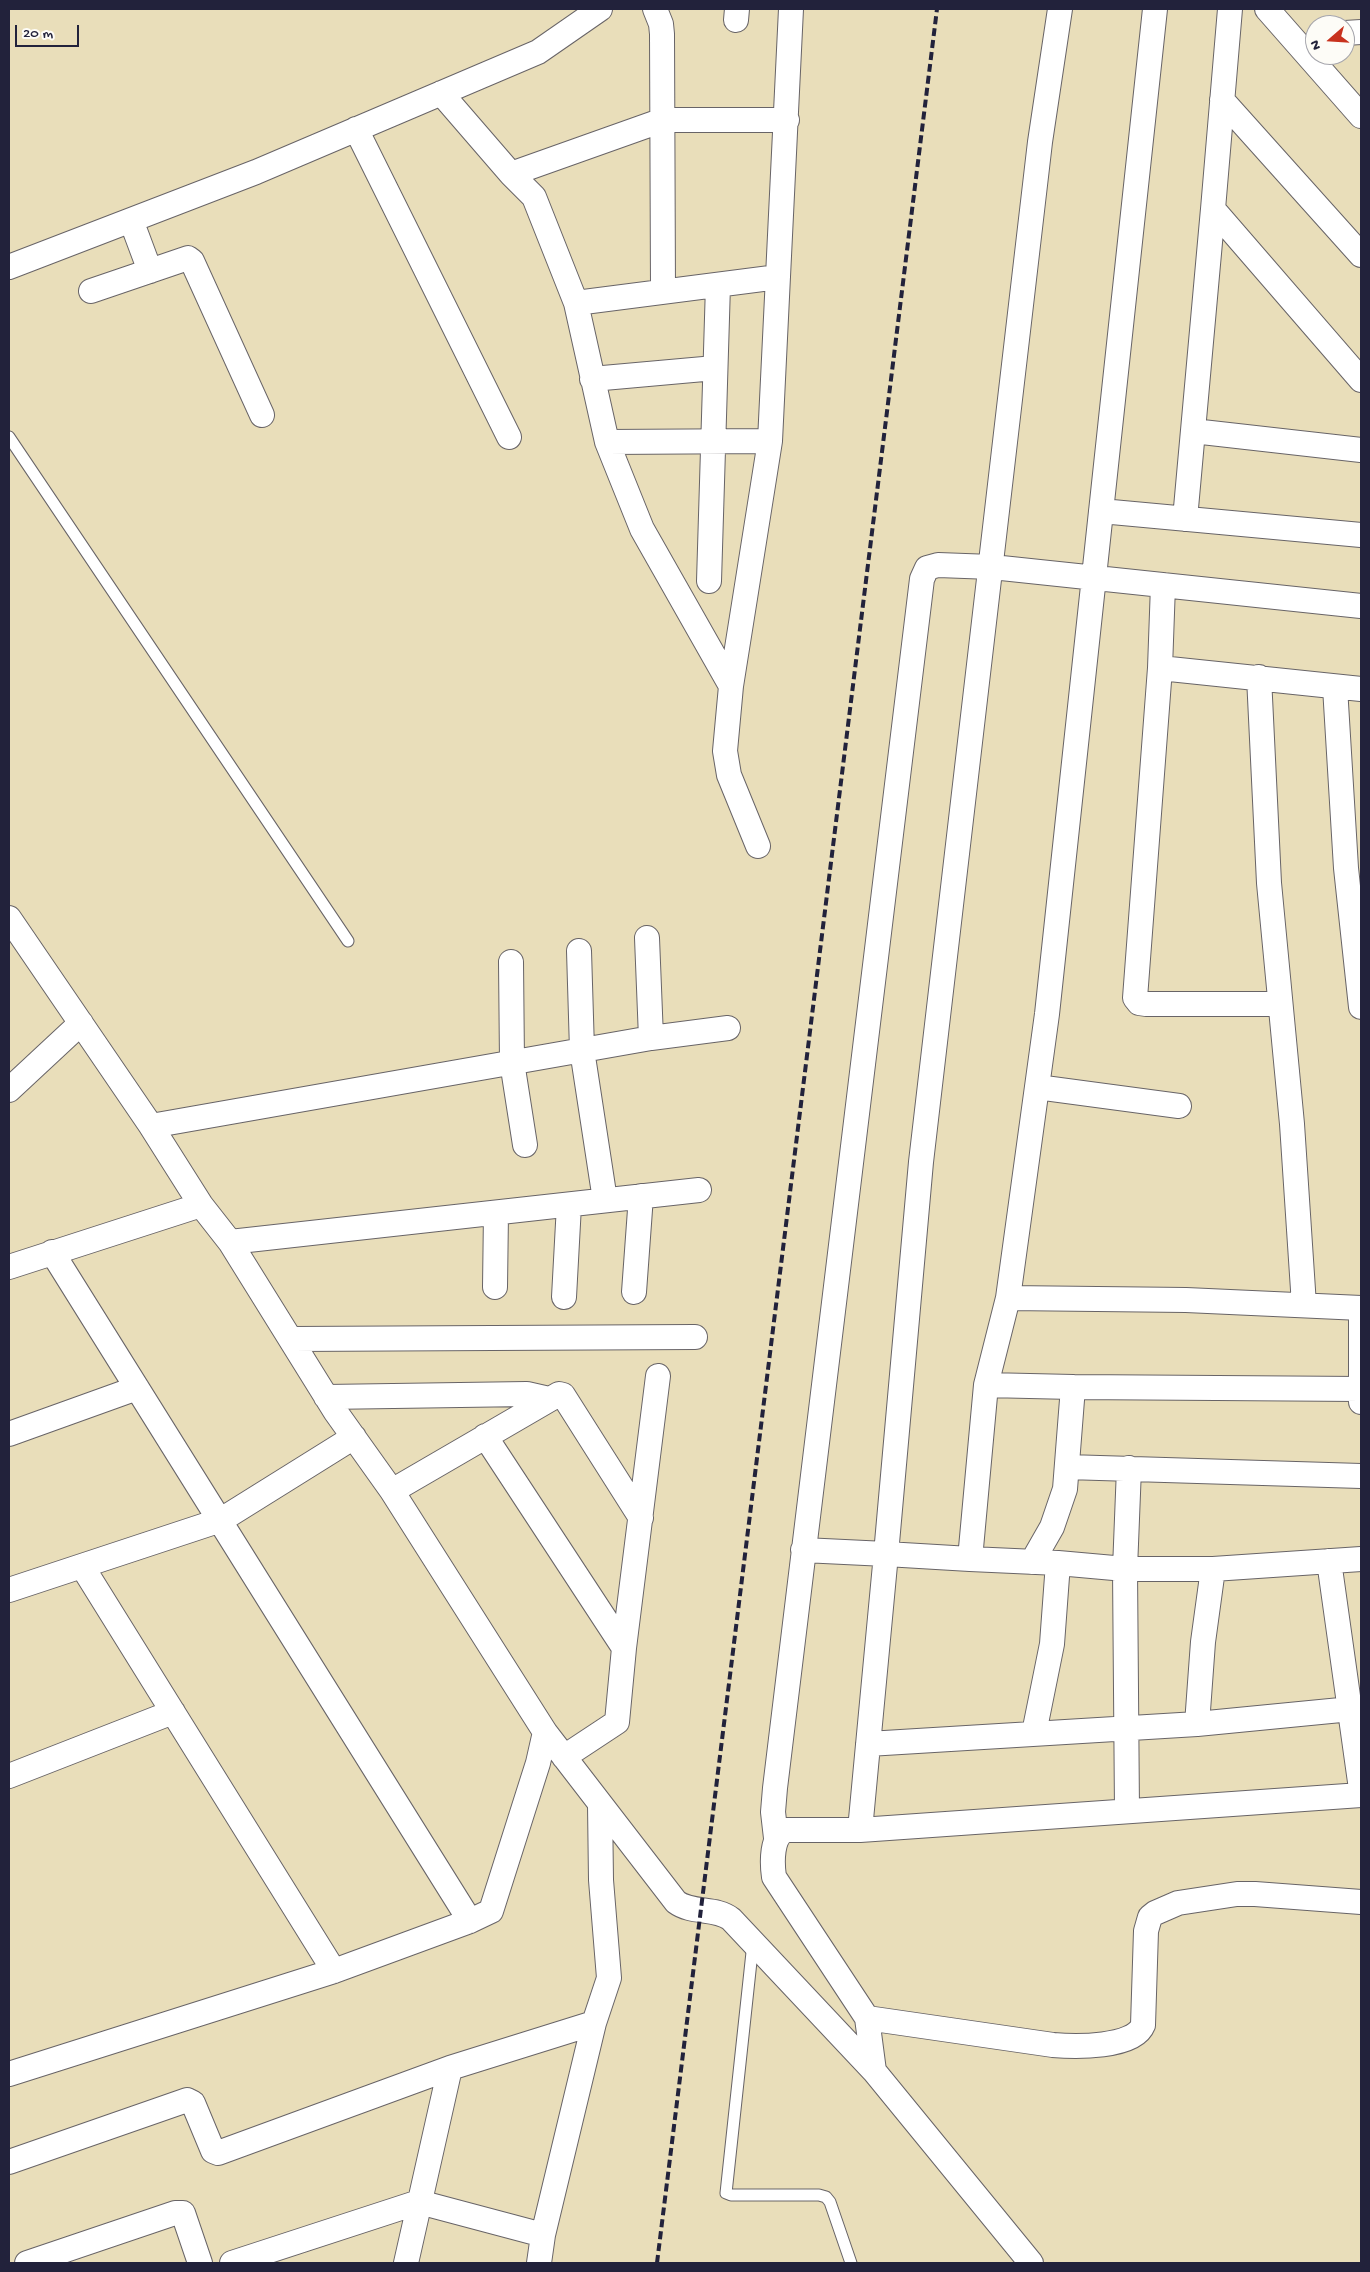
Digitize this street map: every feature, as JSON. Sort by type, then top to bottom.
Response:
[{"type":"street","points":[[9,267],[256,172],[538,52],[600,9]]},
{"type":"street","points":[[655,9],[662,24],[663,292]]},
{"type":"street","points":[[758,846],[727,764],[726,751],[731,686],[770,441],[791,9]]},
{"type":"street","points":[[860,1830],[921,1162],[992,567],[1040,142],[1060,9]]},
{"type":"street","points":[[970,1559],[986,1385],[1008,1298],[1047,1014],[1155,9]]},
{"type":"street","points":[[1185,519],[1230,9]]},
{"type":"street","points":[[1267,9],[1304,36],[1361,116]]},
{"type":"street","points":[[441,93],[511,174],[534,197],[576,303],[608,442],[642,529],[731,686]]},
{"type":"street","points":[[1222,100],[1361,255]]},
{"type":"street","points":[[511,174],[663,120],[787,120]]},
{"type":"street","points":[[356,129],[509,437]]},
{"type":"street","points":[[1213,209],[1361,380]]},
{"type":"street","points":[[131,220],[150,271]]},
{"type":"street","points":[[91,291],[188,258],[192,261],[262,415]]},
{"type":"street","points":[[576,303],[778,277]]},
{"type":"street","points":[[709,581],[718,285]]},
{"type":"street","points":[[592,379],[715,368]]},
{"type":"street","points":[[1193,431],[1361,450]]},
{"type":"street","points":[[608,442],[770,441]]},
{"type":"street","points":[[1101,511],[1361,536]]},
{"type":"street","points":[[874,2071],[867,2018],[774,1877],[772,1868],[776,1838],[772,1812],[922,579],[927,568],[938,565],[992,567],[1361,606]]},
{"type":"street","points":[[1163,584],[1160,668],[1135,998],[1139,1003],[1146,1004],[1280,1004]]},
{"type":"street","points":[[1160,668],[1361,689]]},
{"type":"street","points":[[1259,677],[1268,883],[1292,1124],[1304,1305]]},
{"type":"street","points":[[1335,687],[1346,868],[1361,1007]]},
{"type":"street","points":[[9,918],[151,1126],[201,1205],[230,1242],[292,1339],[326,1397],[392,1491],[545,1732],[676,1902],[683,1907],[727,1916],[753,1942],[874,2071],[1031,2263]]},
{"type":"street","points":[[647,938],[651,1038]]},
{"type":"street","points":[[579,951],[582,1050],[604,1200]]},
{"type":"street","points":[[511,962],[512,1062],[525,1144]]},
{"type":"street","points":[[9,1090],[81,1023]]},
{"type":"street","points":[[151,1126],[651,1038],[728,1028]]},
{"type":"street","points":[[1037,1087],[1180,1106]]},
{"type":"street","points":[[230,1242],[699,1190]]},
{"type":"street","points":[[634,1292],[641,1196]]},
{"type":"street","points":[[564,1297],[569,1204]]},
{"type":"street","points":[[9,1267],[201,1205]]},
{"type":"street","points":[[495,1287],[496,1213]]},
{"type":"street","points":[[52,1252],[470,1921]]},
{"type":"street","points":[[986,1385],[1361,1395],[1361,1308],[1186,1300],[1008,1298]]},
{"type":"street","points":[[292,1339],[695,1337]]},
{"type":"street","points":[[564,1756],[617,1722],[624,1648],[642,1518],[658,1376]]},
{"type":"street","points":[[9,1434],[137,1388]]},
{"type":"street","points":[[1032,1562],[1052,1527],[1065,1489],[1073,1388]]},
{"type":"street","points":[[326,1397],[527,1394],[549,1399]]},
{"type":"street","points":[[392,1491],[560,1394],[563,1395],[642,1518]]},
{"type":"street","points":[[485,1436],[624,1648]]},
{"type":"street","points":[[9,1590],[221,1520],[354,1437]]},
{"type":"street","points":[[1068,1466],[1361,1476]]},
{"type":"street","points":[[1127,1811],[1125,1569],[1129,1468]]},
{"type":"street","points":[[803,1550],[1058,1563],[1125,1569],[1213,1569],[1361,1559]]},
{"type":"street","points":[[1329,1561],[1361,1789]]},
{"type":"street","points":[[1034,1733],[1053,1637],[1058,1563]]},
{"type":"street","points":[[82,1566],[334,1970]]},
{"type":"street","points":[[1197,1724],[1204,1632],[1213,1569]]},
{"type":"street","points":[[868,1744],[1197,1724],[1351,1708]]},
{"type":"street","points":[[9,1776],[173,1712]]},
{"type":"street","points":[[9,2074],[334,1970],[470,1921],[491,1911],[538,1763],[545,1732]]},
{"type":"street","points":[[776,1838],[780,1832],[786,1830],[860,1830],[1361,1795]]},
{"type":"street","points":[[539,2263],[543,2235],[594,2023],[607,1986],[609,1968],[602,1890],[600,1804]]},
{"type":"street","points":[[867,2018],[1053,2045],[1079,2047],[1097,2045],[1133,2036],[1140,2032],[1143,2025],[1146,1931],[1148,1922],[1155,1913],[1178,1903],[1246,1894],[1361,1902]]},
{"type":"street","points":[[9,2162],[187,2100],[193,2102],[212,2151],[218,2153],[450,2068],[594,2023]]},
{"type":"street","points":[[406,2263],[418,2202],[450,2068]]},
{"type":"street","points":[[232,2263],[418,2202],[543,2235]]},
{"type":"street","points":[[32,2262],[175,2213],[183,2213],[200,2263]]},
{"type":"lane","points":[[9,437],[348,941]]},
{"type":"lane","points":[[753,1942],[726,2193],[730,2196],[819,2195],[826,2197],[830,2202],[851,2263]]},
{"type":"railway","points":[[657,2263],[937,9]]}]
